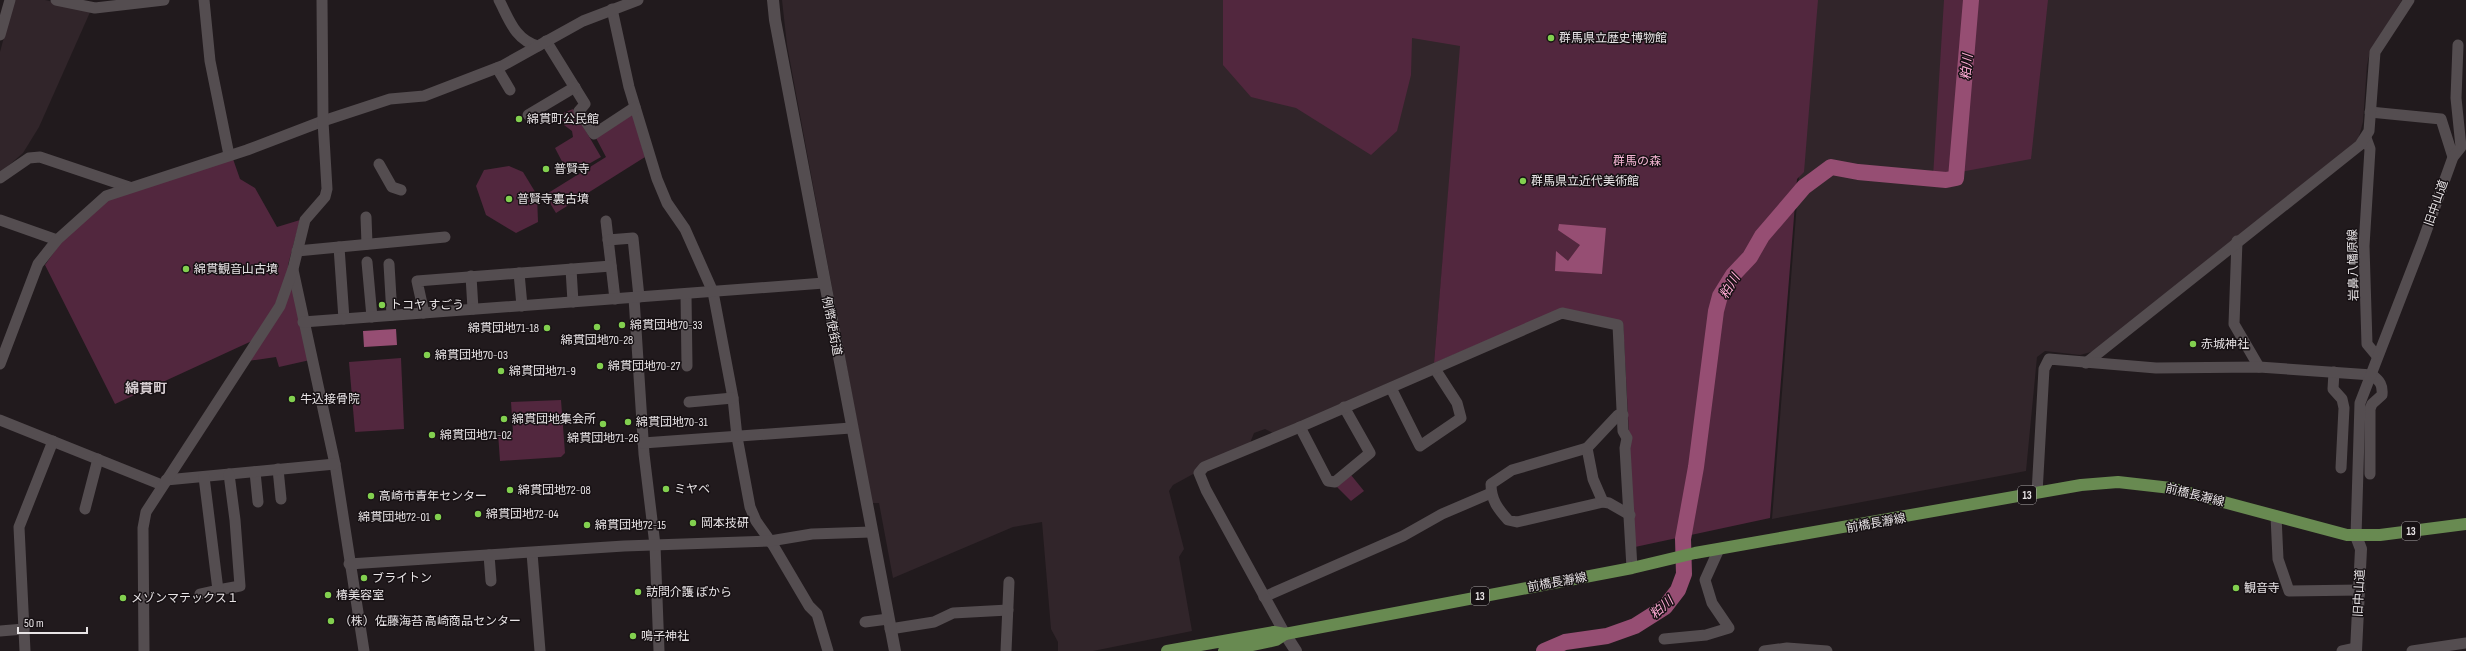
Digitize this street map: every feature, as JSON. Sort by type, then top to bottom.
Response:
[{"type":"main road","name":"例幣使街道","points":[[773,0],[775,20],[851,428],[895,651]]},
{"type":"main road","name":"前橋長瀞線","points":[[1167,651],[1274,632],[1285,634],[1632,568],[1695,553],[2081,485],[2118,482],[2143,483],[2192,493],[2356,536],[2380,536],[2466,524]]},
{"type":"main road","name":"旧中山道","points":[[2356,536],[2361,549],[2356,650]]},
{"type":"main road","name":"前橋長瀞線","points":[[1224,651],[1276,640],[1285,634]]},
{"type":"main road","points":[[1285,634],[1296,651]]},
{"type":"street","points":[[0,35],[10,0]]},
{"type":"street","points":[[56,0],[95,8],[164,0]]},
{"type":"street","points":[[204,0],[210,62],[229,155]]},
{"type":"street","points":[[144,651],[143,528],[146,512],[164,482],[280,306],[293,269],[305,220],[325,197],[327,189],[323,120],[322,0]]},
{"type":"street","points":[[498,0],[517,35],[524,41],[542,43],[575,87],[585,104],[579,111],[594,134],[635,108]]},
{"type":"street","points":[[0,364],[38,264],[57,240],[106,196],[129,187],[248,150],[323,120],[390,98],[424,96],[497,68],[583,21],[638,0]]},
{"type":"street","name":"岩鼻八幡原線","points":[[2377,356],[2367,344],[2364,246],[2370,148],[2366,138],[2370,112],[2375,52],[2409,0]]},
{"type":"street","points":[[612,9],[635,108],[657,179],[667,203],[685,229],[713,292],[733,398],[737,437],[750,507],[756,521],[770,541],[809,606],[817,614],[828,651]]},
{"type":"street","name":"旧中山道","points":[[2377,356],[2422,243],[2453,157],[2461,147],[2456,98],[2458,45]]},
{"type":"street","points":[[497,68],[510,90]]},
{"type":"street","points":[[528,115],[575,87]]},
{"type":"street","points":[[2370,112],[2441,119],[2453,157]]},
{"type":"street","points":[[2086,363],[2237,241],[2360,145],[2366,138]]},
{"type":"street","points":[[0,178],[29,158],[40,157],[129,187]]},
{"type":"street","points":[[379,164],[392,187],[401,190]]},
{"type":"street","points":[[366,217],[367,244]]},
{"type":"street","points":[[0,220],[57,240]]},
{"type":"street","points":[[606,221],[615,299]]},
{"type":"street","points":[[297,251],[445,237]]},
{"type":"street","points":[[608,240],[634,238],[643,443],[655,545],[659,651]]},
{"type":"street","points":[[2237,241],[2234,324],[2259,367]]},
{"type":"street","points":[[339,247],[344,319]]},
{"type":"street","points":[[367,262],[372,317]]},
{"type":"street","points":[[389,264],[392,315]]},
{"type":"street","points":[[424,313],[417,281],[611,266]]},
{"type":"street","points":[[293,269],[302,322],[334,464],[364,651]]},
{"type":"street","points":[[571,269],[573,302]]},
{"type":"street","points":[[519,273],[522,306]]},
{"type":"street","points":[[471,276],[473,310]]},
{"type":"street","points":[[302,322],[637,297],[686,295],[824,283]]},
{"type":"street","points":[[686,295],[688,366]]},
{"type":"street","points":[[1285,634],[1199,473],[1204,467],[1300,428],[1562,313],[1618,325],[1623,431],[1627,438],[1625,448],[1632,568]]},
{"type":"street","points":[[2356,536],[2360,403],[2372,375],[2377,356]]},
{"type":"street","points":[[2037,493],[2046,362],[2049,359],[2156,368],[2259,367],[2372,375],[2381,382],[2383,390],[2382,395],[2372,404],[2370,410],[2370,474]]},
{"type":"street","points":[[1391,388],[1420,446],[1461,418],[1457,403],[1434,369]]},
{"type":"street","points":[[2334,372],[2333,389],[2342,399],[2344,408],[2341,468]]},
{"type":"street","points":[[689,402],[733,398]]},
{"type":"street","points":[[1300,428],[1328,481],[1335,482],[1370,454],[1344,408]]},
{"type":"street","points":[[1623,415],[1618,416],[1587,448],[1512,470],[1491,484],[1491,493],[1497,508],[1508,520],[1517,522],[1602,502],[1609,503],[1630,515]]},
{"type":"street","points":[[0,420],[98,459],[164,482],[334,464]]},
{"type":"street","points":[[643,443],[851,428]]},
{"type":"street","points":[[25,651],[19,527],[53,441]]},
{"type":"street","points":[[1587,448],[1593,479],[1602,502]]},
{"type":"street","points":[[85,509],[98,459]]},
{"type":"street","points":[[278,469],[281,499]]},
{"type":"street","points":[[255,472],[258,502]]},
{"type":"street","points":[[200,594],[240,586],[236,520],[229,474]]},
{"type":"street","points":[[204,477],[218,590]]},
{"type":"street","points":[[1264,597],[1403,536],[1442,514],[1491,493]]},
{"type":"street","points":[[2276,516],[2278,560],[2289,591],[2360,590]]},
{"type":"street","points":[[349,564],[655,545],[770,541],[812,534],[871,532]]},
{"type":"street","points":[[1664,639],[1706,635],[1729,628],[1712,603],[1705,580],[1719,549]]},
{"type":"street","points":[[532,553],[540,651]]},
{"type":"street","points":[[489,555],[491,581]]},
{"type":"street","points":[[1006,651],[1009,582]]},
{"type":"street","points":[[865,622],[889,624],[934,622],[953,613],[1008,610]]},
{"type":"street","points":[[0,631],[24,629]]},
{"type":"street","points":[[2412,651],[2460,646]]},
{"type":"street","points":[[1764,651],[1787,648],[1827,651]]},
{"type":"street","points":[[2342,651],[2356,650]]},
{"type":"shaded area","points":[[14,0],[45,0],[91,10],[39,127],[23,153],[0,173],[0,52]]},
{"type":"shaded area","points":[[782,0],[1465,0],[1434,363],[1273,433],[1265,429],[1254,433],[1250,443],[1173,485],[1169,491],[1184,549],[1179,557],[1192,631],[1093,651],[1058,651],[1058,642],[1051,629],[1042,522],[1013,527],[893,578],[879,503],[872,503],[787,45]]},
{"type":"shaded area","points":[[1813,0],[2402,0],[2370,52],[2367,65],[2363,122],[2358,140],[2095,351],[2080,355],[2045,351],[2037,357],[2026,471],[1772,519]]},
{"type":"shaded area","points":[[1559,224],[1606,228],[1602,274],[1555,271],[1556,251],[1568,261],[1580,245],[1558,230]]},
{"type":"shaded area","points":[[396,329],[397,345],[364,347],[363,331]]},
{"type":"green space","name":"群馬の森","points":[[1223,0],[1818,0],[1804,172],[1797,179],[1770,518],[1635,547],[1623,322],[1561,309],[1434,363],[1460,46],[1412,38],[1411,75],[1397,131],[1371,155],[1296,108],[1251,97],[1223,65]]},
{"type":"green space","points":[[1944,0],[2048,0],[2031,159],[1933,177]]},
{"type":"green space","points":[[573,109],[601,157],[569,175],[555,148],[573,137],[572,131],[564,125],[561,114]]},
{"type":"green space","points":[[633,114],[645,157],[556,213],[545,195],[606,157],[596,138]]},
{"type":"green space","points":[[233,159],[240,179],[255,188],[277,227],[300,220],[288,265],[293,275],[310,360],[279,367],[276,357],[248,361],[254,340],[115,404],[45,265],[59,245],[109,198]]},
{"type":"green space","points":[[509,166],[523,172],[537,195],[538,222],[516,233],[486,215],[476,186],[484,170]]},
{"type":"green space","points":[[401,358],[404,429],[355,432],[349,362]]},
{"type":"green space","points":[[561,400],[565,453],[561,457],[500,461],[498,433],[513,432],[511,402]]},
{"type":"green space","points":[[1351,475],[1364,491],[1351,501],[1337,487]]},
{"type":"waterway","name":"粕川","points":[[1544,651],[1565,642],[1607,636],[1635,626],[1665,607],[1678,590],[1684,574],[1683,539],[1696,467],[1716,311],[1720,296],[1733,275],[1750,257],[1762,236],[1804,187],[1831,167],[1858,172],[1946,180],[1956,178],[1971,0]]},
{"type":"place","name":"群馬県立歴史博物館","points":[[1551,38]]},
{"type":"place","name":"綿貫町公民館","points":[[519,119]]},
{"type":"place","name":"普賢寺","points":[[546,169]]},
{"type":"place","name":"群馬県立近代美術館","points":[[1523,181]]},
{"type":"place","name":"普賢寺裏古墳","points":[[509,199]]},
{"type":"place","name":"綿貫観音山古墳","points":[[186,269]]},
{"type":"place","name":"トコヤ すごう","points":[[382,305]]},
{"type":"place","name":"綿貫団地70-33","points":[[622,325]]},
{"type":"place","name":"綿貫団地70-28","points":[[597,327]]},
{"type":"place","name":"綿貫団地71-18","points":[[547,328]]},
{"type":"place","name":"赤城神社","points":[[2193,344]]},
{"type":"place","name":"綿貫団地70-03","points":[[427,355]]},
{"type":"place","name":"綿貫団地70-27","points":[[600,366]]},
{"type":"place","name":"綿貫団地71-9","points":[[501,371]]},
{"type":"place","name":"牛込接骨院","points":[[292,399]]},
{"type":"place","name":"綿貫団地集会所","points":[[504,419]]},
{"type":"place","name":"綿貫団地70-31","points":[[628,422]]},
{"type":"place","name":"綿貫団地71-26","points":[[603,424]]},
{"type":"place","name":"綿貫団地71-02","points":[[432,435]]},
{"type":"place","name":"ミヤベ","points":[[666,489]]},
{"type":"place","name":"綿貫団地72-08","points":[[510,490]]},
{"type":"place","name":"高崎市青年センター","points":[[371,496]]},
{"type":"place","name":"綿貫団地72-04","points":[[478,514]]},
{"type":"place","name":"綿貫団地72-01","points":[[438,517]]},
{"type":"place","name":"岡本技研","points":[[693,523]]},
{"type":"place","name":"綿貫団地72-15","points":[[587,525]]},
{"type":"place","name":"ブライトン","points":[[364,578]]},
{"type":"place","name":"観音寺","points":[[2236,588]]},
{"type":"place","name":"訪問介護 ぽから","points":[[638,592]]},
{"type":"place","name":"椿美容室","points":[[328,595]]},
{"type":"place","name":"メゾンマテックス１","points":[[123,598]]},
{"type":"place","name":"（株）佐藤海苔 高崎商品センター","points":[[331,621]]},
{"type":"place","name":"鳴子神社","points":[[633,636]]},
{"type":"district","name":"綿貫町","points":[[146,388]]}]
